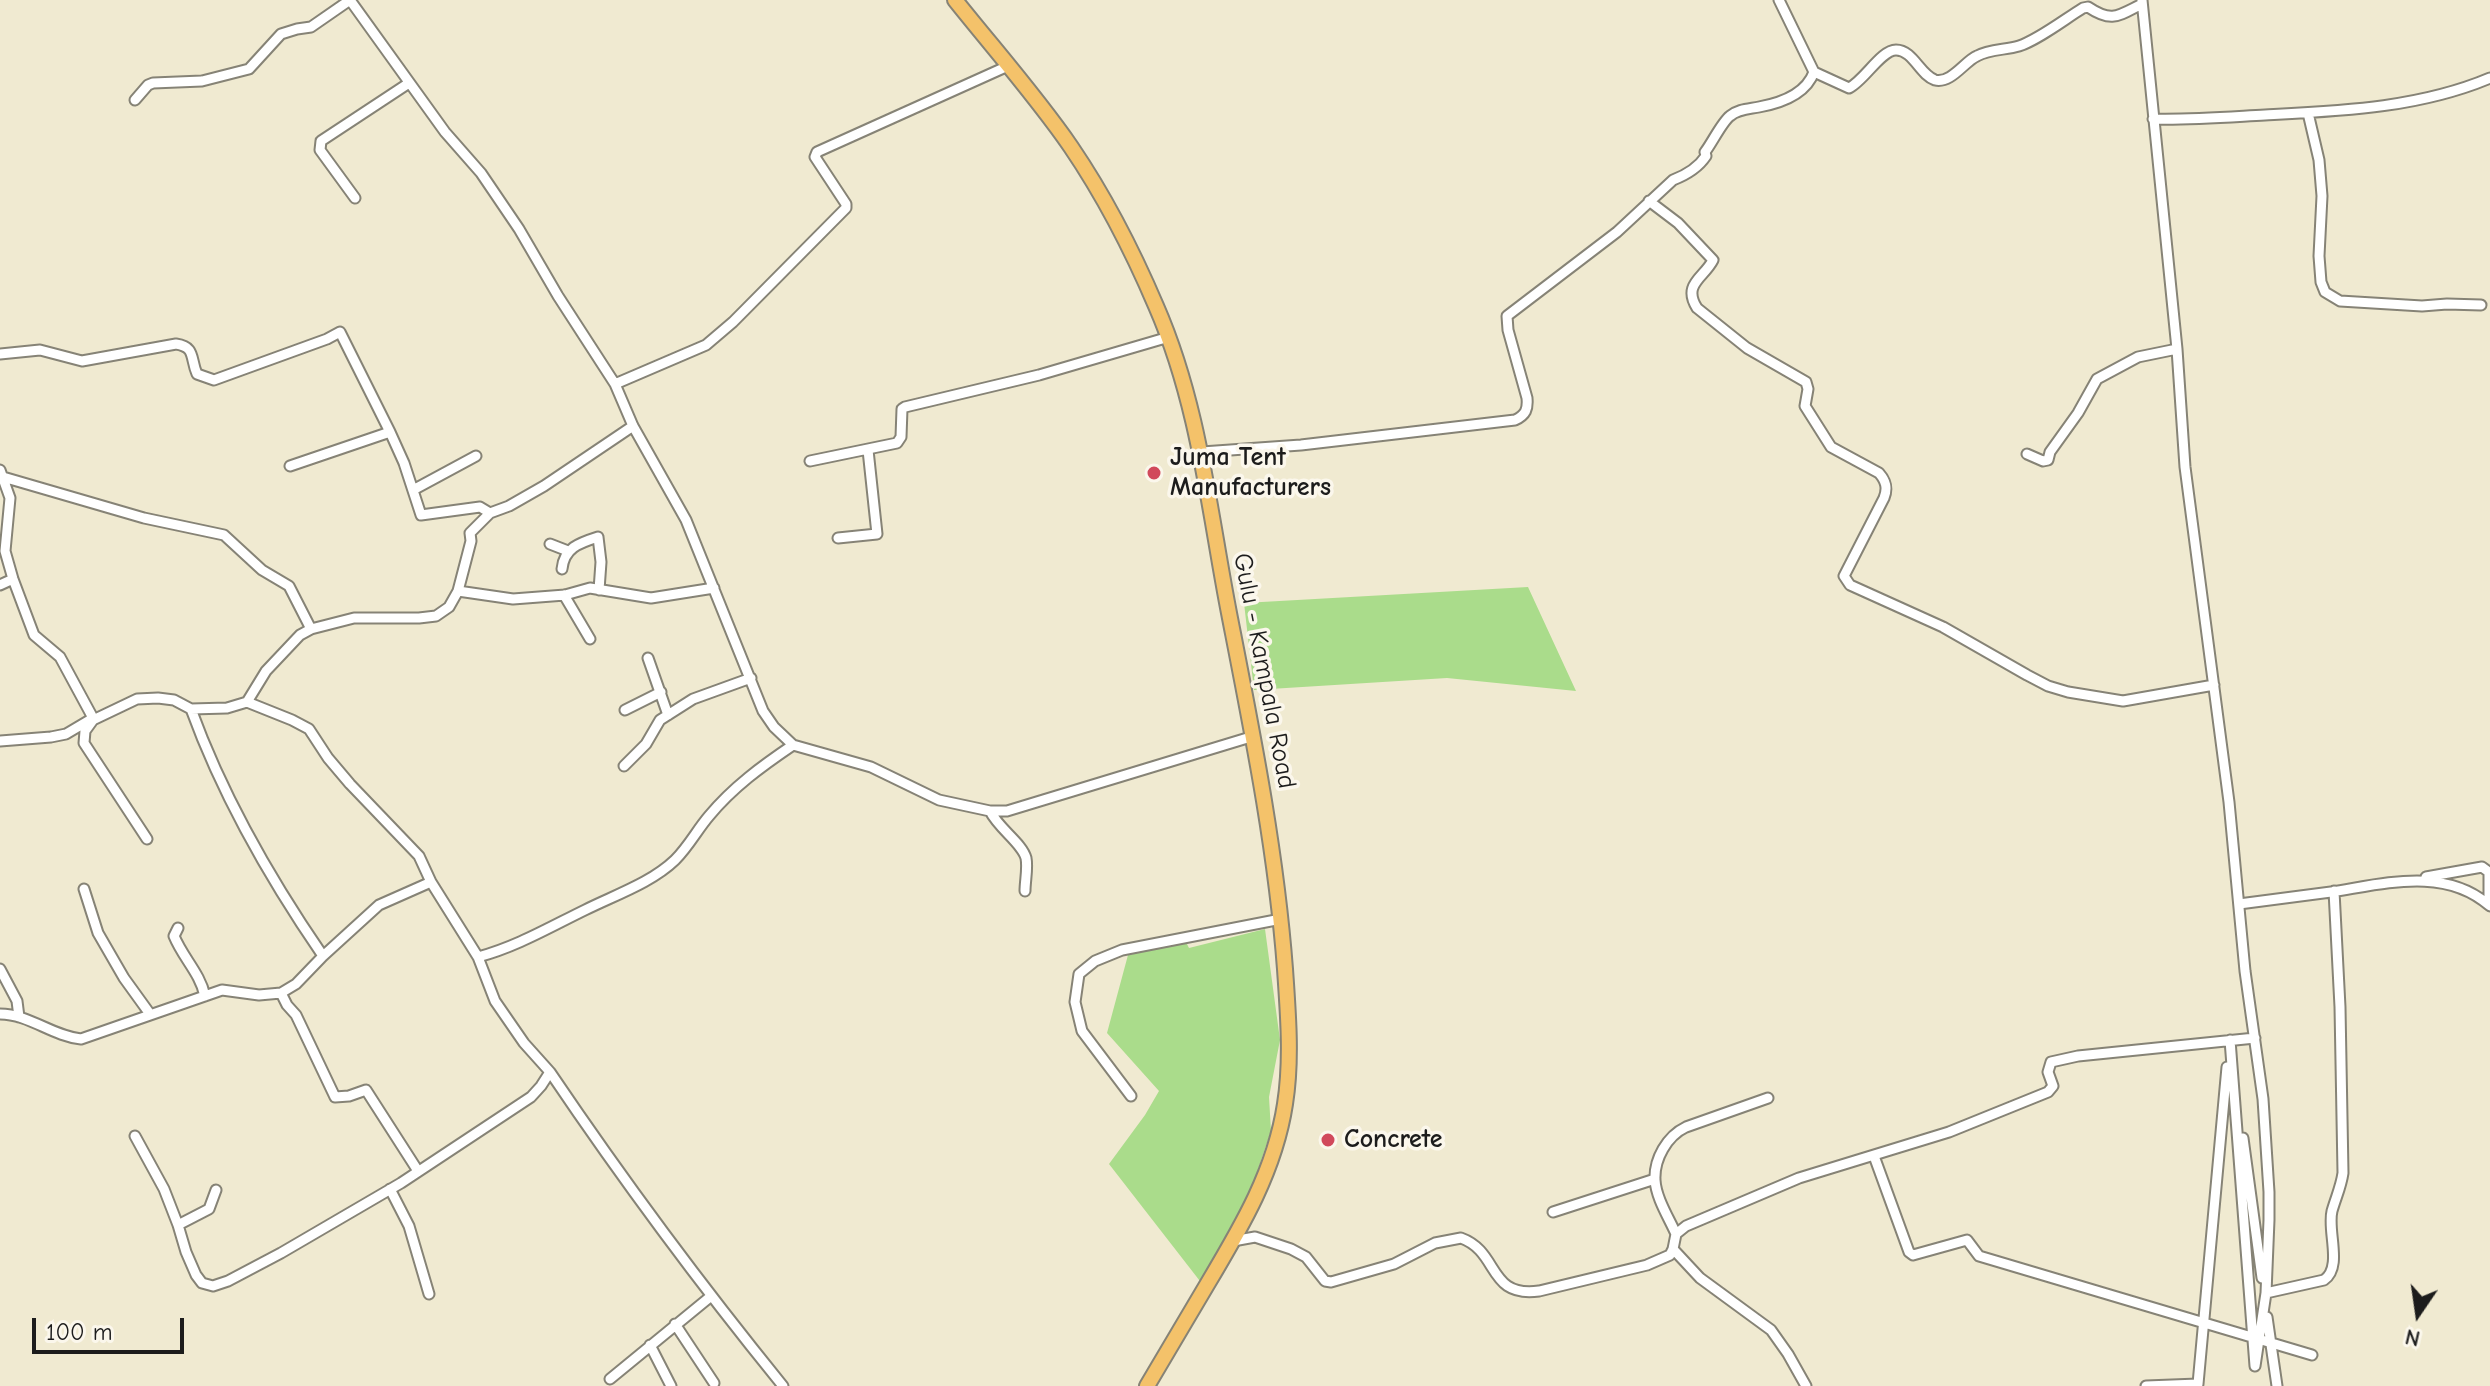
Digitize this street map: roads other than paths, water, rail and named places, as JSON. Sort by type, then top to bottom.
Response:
[{"type":"main road","name":"Gulu - Kampala Road","points":[[955,0],[1045,110],[1073,150],[1123,235],[1169,337],[1202,452],[1216,545],[1254,736],[1281,919],[1289,1048],[1286,1103],[1262,1187],[1147,1386]]},
{"type":"street","points":[[135,100],[153,83],[202,81],[251,69],[281,34],[311,27],[350,0],[445,132],[481,173],[615,384],[633,426],[686,520],[763,711],[793,745],[871,767],[939,800],[990,811],[1007,811],[1254,736]]},
{"type":"street","points":[[1779,0],[1814,72],[1849,88],[1856,85],[1882,57],[1893,51],[1899,50],[1908,55],[1932,78],[1941,80],[1961,70],[1978,55],[2029,42],[2083,8],[2088,7],[2109,18],[2142,2],[2193,541],[2214,685],[2263,1099],[2269,1192],[2266,1293],[2255,1366],[2230,1040]]},
{"type":"street","points":[[615,384],[706,345],[733,322],[846,208],[815,157],[817,152],[1008,66]]},
{"type":"street","points":[[1202,452],[1301,445],[1522,417],[1528,407],[1527,398],[1507,316],[1617,232],[1673,180],[1702,162],[1705,152],[1731,115],[1775,103],[1799,92],[1809,84],[1814,72]]},
{"type":"street","points":[[2153,119],[2308,113],[2409,103],[2435,98],[2490,78]]},
{"type":"street","points":[[355,198],[320,150],[321,141],[409,83]]},
{"type":"street","points":[[2308,113],[2319,160],[2322,196],[2319,256],[2325,292],[2340,301],[2422,306],[2481,305]]},
{"type":"street","points":[[1649,201],[1678,223],[1713,260],[1693,283],[1692,300],[1697,308],[1747,348],[1806,382],[1805,406],[1831,447],[1879,473],[1884,479],[1884,498],[1844,576],[1845,581],[1943,627],[2037,680],[2068,692],[2123,701],[2214,685]]},
{"type":"street","points":[[0,354],[40,350],[82,361],[176,344],[190,349],[197,374],[214,380],[340,332],[390,432],[421,515],[480,507],[490,513]]},
{"type":"street","points":[[810,461],[898,442],[902,409],[905,407],[1039,375],[1169,337]]},
{"type":"street","points":[[2027,454],[2048,460],[2050,452],[2078,413],[2097,379],[2138,357],[2177,349]]},
{"type":"street","points":[[247,702],[266,671],[300,635],[311,629],[354,618],[436,616],[449,607],[458,591],[471,541],[470,533],[490,513],[544,486],[633,426]]},
{"type":"street","points":[[290,466],[390,432]]},
{"type":"street","points":[[838,538],[877,534],[868,450]]},
{"type":"street","points":[[413,490],[476,456]]},
{"type":"street","points":[[2,474],[10,498],[5,551],[13,579],[34,635],[60,657],[93,719]]},
{"type":"street","points":[[2,474],[144,518],[224,535],[262,570],[289,586],[311,629]]},
{"type":"street","points":[[562,569],[563,557],[568,551],[598,537],[601,562],[599,590]]},
{"type":"street","points":[[550,544],[568,551]]},
{"type":"street","points":[[0,585],[13,579]]},
{"type":"street","points":[[458,591],[513,599],[564,595],[590,588],[651,598],[714,588]]},
{"type":"street","points":[[564,595],[590,639]]},
{"type":"street","points":[[648,658],[668,715]]},
{"type":"street","points":[[624,766],[646,744],[660,720],[693,699],[751,678]]},
{"type":"street","points":[[625,710],[661,692]]},
{"type":"street","points":[[0,741],[66,734],[137,699],[166,699],[191,709],[227,708],[247,702],[309,729],[350,784],[419,856],[431,882],[478,957],[495,1001],[524,1043],[550,1072],[622,1178],[710,1297],[783,1386]]},
{"type":"street","points":[[191,709],[204,745],[257,853],[323,956]]},
{"type":"street","points":[[93,719],[85,731],[84,743],[147,839]]},
{"type":"street","points":[[478,957],[498,952],[653,877],[674,861],[709,815],[750,774],[793,745]]},
{"type":"street","points":[[990,811],[1021,848],[1027,860],[1025,891]]},
{"type":"street","points":[[2239,904],[2399,880],[2411,881],[2449,884],[2489,905],[2489,872],[2482,867],[2411,881]]},
{"type":"street","points":[[0,1014],[19,1017],[66,1037],[81,1039],[222,990],[259,995],[281,993],[296,984],[379,905],[431,882]]},
{"type":"street","points":[[84,889],[98,933],[124,978],[150,1014]]},
{"type":"street","points":[[2266,1293],[2324,1280],[2333,1266],[2331,1224],[2343,1173],[2334,891]]},
{"type":"street","points":[[1131,1096],[1082,1031],[1075,1002],[1079,974],[1095,961],[1122,950],[1281,919]]},
{"type":"street","points":[[178,928],[174,936],[178,947],[197,974],[205,996]]},
{"type":"street","points":[[0,969],[17,1001],[19,1017]]},
{"type":"street","points":[[281,993],[296,1015],[335,1097],[366,1090],[418,1171]]},
{"type":"street","points":[[1676,1234],[1702,1218],[1799,1178],[1980,1121],[2048,1092],[2053,1086],[2048,1072],[2051,1062],[2087,1055],[2255,1038]]},
{"type":"street","points":[[2146,1386],[2198,1384],[2230,1040]]},
{"type":"street","points":[[2230,1040],[2277,1386]]},
{"type":"street","points":[[135,1136],[164,1189],[196,1275],[202,1283],[213,1286],[281,1253],[390,1189],[531,1097],[550,1072]]},
{"type":"street","points":[[1233,1241],[1255,1237],[1291,1249],[1306,1257],[1325,1281],[1331,1282],[1394,1264],[1435,1243],[1461,1238],[1478,1249],[1502,1282],[1517,1293],[1539,1291],[1647,1265],[1670,1255],[1676,1234],[1655,1179],[1668,1139],[1675,1132],[1768,1098]]},
{"type":"street","points":[[1874,1156],[1892,1209],[1913,1255],[1967,1240],[1979,1256],[2312,1355]]},
{"type":"street","points":[[1553,1212],[1655,1179]]},
{"type":"street","points":[[390,1189],[409,1226],[429,1294]]},
{"type":"street","points":[[178,1225],[209,1209],[216,1190]]},
{"type":"street","points":[[1673,1249],[1700,1278],[1771,1330],[1806,1386]]},
{"type":"street","points":[[610,1379],[710,1297]]},
{"type":"street","points":[[675,1324],[714,1383]]},
{"type":"street","points":[[650,1345],[671,1386]]},
{"type":"place","name":"Juma Tent Manufacturers","points":[[1154,473]]},
{"type":"place","name":"Concrete","points":[[1328,1140]]}]
